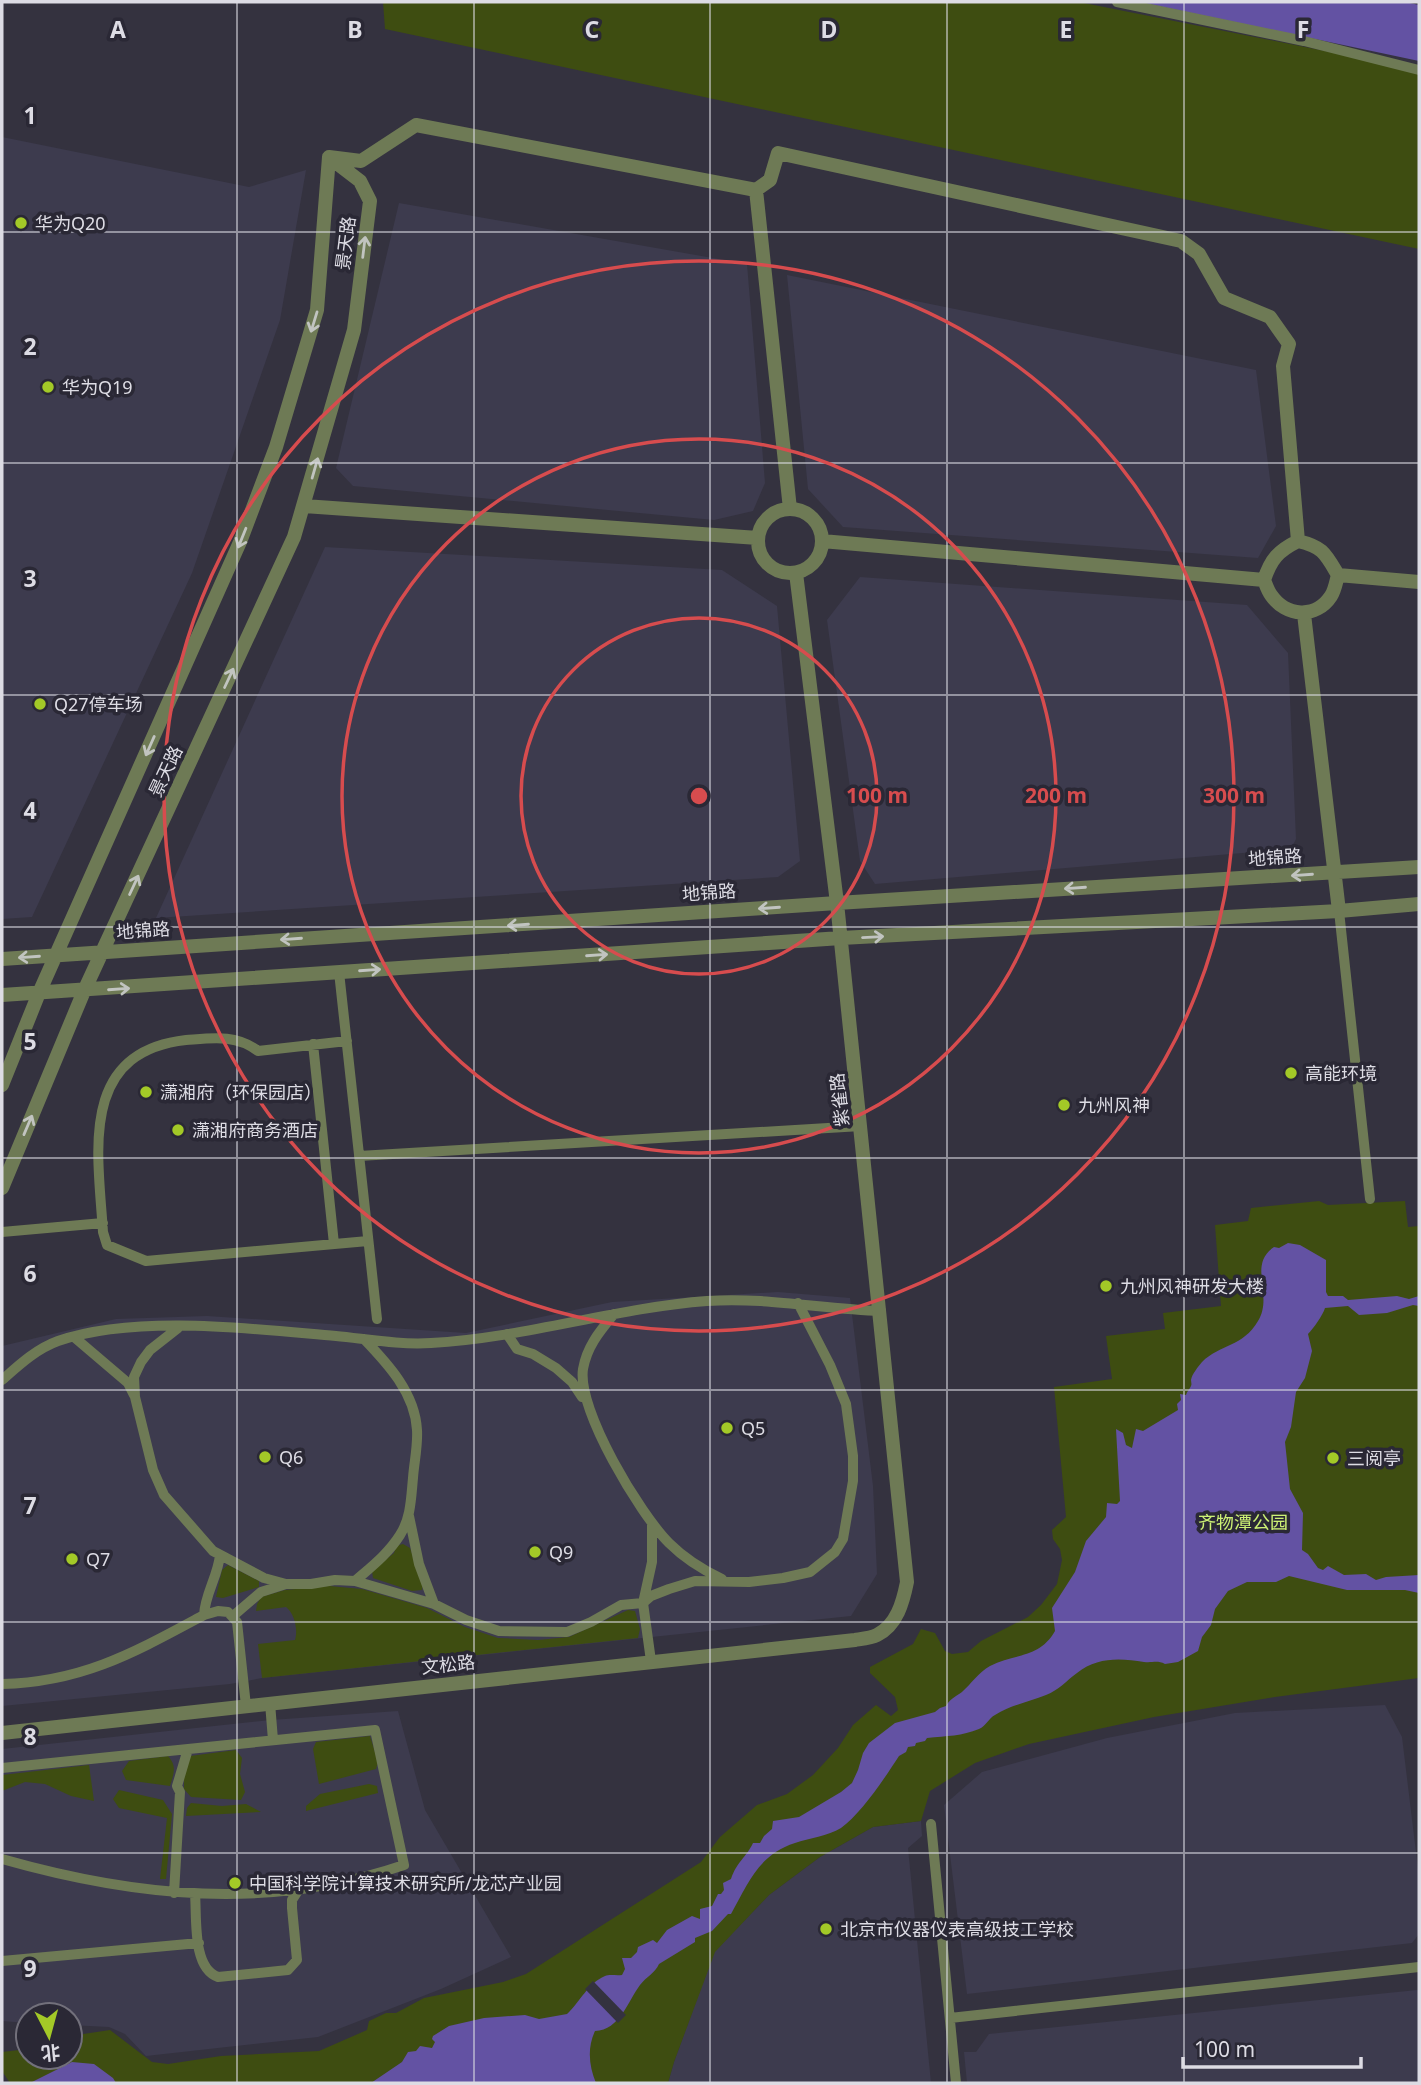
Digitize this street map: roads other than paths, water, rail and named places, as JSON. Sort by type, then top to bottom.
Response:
[{"type":"street","points":[[1117,2],[1304,41],[1419,70]]},
{"type":"street","points":[[329,157],[361,161],[416,125],[756,190],[770,180],[778,153],[1181,241],[1199,254],[1224,298],[1270,317],[1289,344],[1283,366],[1298,541]]},
{"type":"street","name":"景天路","points":[[2,1188],[84,991],[295,537],[354,330],[370,201],[360,181],[329,157]]},
{"type":"street","name":"景天路","points":[[2,1085],[39,993],[240,542],[276,447],[317,310],[329,157]]},
{"type":"street","points":[[756,190],[790,509]]},
{"type":"street","points":[[304,506],[758,538]]},
{"type":"street","points":[[790,509],[800,511],[816,522],[822,541],[815,562],[796,573],[776,570],[768,565],[762,557],[758,538],[760,529],[772,514],[790,509]]},
{"type":"street","points":[[822,541],[1264,580]]},
{"type":"street","points":[[1298,541],[1316,545],[1338,575],[1333,594],[1321,608],[1304,614],[1287,610],[1271,596],[1264,580],[1269,566],[1282,550],[1298,541]]},
{"type":"street","name":"紫雀路","points":[[796,573],[841,939],[907,1582],[902,1605],[892,1621]]},
{"type":"street","points":[[1338,575],[1419,582]]},
{"type":"street","points":[[1304,614],[1370,1199]]},
{"type":"street","name":"地锦路","points":[[2,959],[1419,867]]},
{"type":"street","points":[[2,995],[841,939],[1339,911],[1419,904]]},
{"type":"street","points":[[339,972],[377,1319]]},
{"type":"street","points":[[347,1041],[258,1051],[233,1038],[202,1039],[154,1046],[134,1057],[119,1071],[108,1088],[100,1114],[98,1137],[103,1223],[107,1245],[146,1261],[368,1241]]},
{"type":"street","points":[[313,1044],[334,1244]]},
{"type":"street","points":[[359,1156],[861,1126]]},
{"type":"street","points":[[2,1232],[103,1223]]},
{"type":"street","points":[[2,1380],[32,1354],[58,1341],[131,1326],[203,1327],[426,1343],[475,1340],[614,1314],[708,1301],[754,1300],[843,1310],[881,1311]]},
{"type":"street","points":[[180,1327],[169,1333],[141,1362],[134,1377],[135,1397],[153,1470],[164,1495],[213,1551],[264,1578],[286,1584],[355,1581],[434,1604],[466,1620],[499,1631],[548,1633],[568,1632],[621,1605],[643,1603],[669,1588],[695,1581],[748,1582],[810,1572],[835,1552],[843,1539],[853,1481],[853,1456],[846,1404],[830,1365],[798,1303]]},
{"type":"street","points":[[614,1314],[594,1338],[587,1353],[583,1391],[588,1405],[636,1502],[652,1524],[691,1564],[723,1580]]},
{"type":"street","points":[[507,1334],[517,1349],[533,1354],[572,1382],[588,1405]]},
{"type":"street","points":[[74,1337],[128,1383],[135,1397]]},
{"type":"street","points":[[364,1339],[385,1360],[401,1384],[416,1422],[409,1514],[419,1564],[434,1604]]},
{"type":"street","points":[[355,1581],[393,1545],[409,1514]]},
{"type":"street","points":[[651,1661],[643,1603],[652,1562],[652,1524]]},
{"type":"street","points":[[204,1615],[220,1555]]},
{"type":"street","points":[[233,1616],[261,1592],[286,1584]]},
{"type":"street","points":[[2,1684],[46,1681],[97,1668],[204,1615],[218,1611],[228,1612],[237,1622],[246,1706]]},
{"type":"street","name":"文松路","points":[[2,1733],[855,1640],[877,1635],[892,1621]]},
{"type":"street","points":[[270,1703],[273,1740]]},
{"type":"street","points":[[2,1768],[375,1730],[404,1865],[369,1877],[299,1889],[225,1895],[174,1893],[81,1879],[2,1858]]},
{"type":"street","points":[[174,1893],[180,1792],[177,1786],[188,1749]]},
{"type":"street","points":[[931,1824],[956,2083]]},
{"type":"street","points":[[195,1894],[200,1959],[211,1975],[218,1977],[288,1970],[297,1960],[292,1900],[299,1889]]},
{"type":"street","points":[[2,1961],[199,1943]]},
{"type":"street","points":[[950,2018],[1419,1967]]},
{"type":"place","name":"华为Q20","points":[[21,223]]},
{"type":"place","name":"华为Q19","points":[[48,387]]},
{"type":"place","name":"Q27停车场","points":[[40,704]]},
{"type":"place","name":"高能环境","points":[[1291,1073]]},
{"type":"place","name":"潇湘府（环保园店）","points":[[146,1092]]},
{"type":"place","name":"九州风神","points":[[1064,1105]]},
{"type":"place","name":"潇湘府商务酒店","points":[[178,1130]]},
{"type":"place","name":"九州风神研发大楼","points":[[1106,1286]]},
{"type":"place","name":"Q5","points":[[727,1428]]},
{"type":"place","name":"Q6","points":[[265,1457]]},
{"type":"place","name":"三阅亭","points":[[1333,1458]]},
{"type":"place","name":"Q9","points":[[535,1552]]},
{"type":"place","name":"Q7","points":[[72,1559]]},
{"type":"place","name":"中国科学院计算技术研究所/龙芯产业园","points":[[235,1883]]},
{"type":"place","name":"北京市仪器仪表高级技工学校","points":[[826,1929]]},
{"type":"park label","name":"齐物潭公园","points":[[1243,1522]]}]
